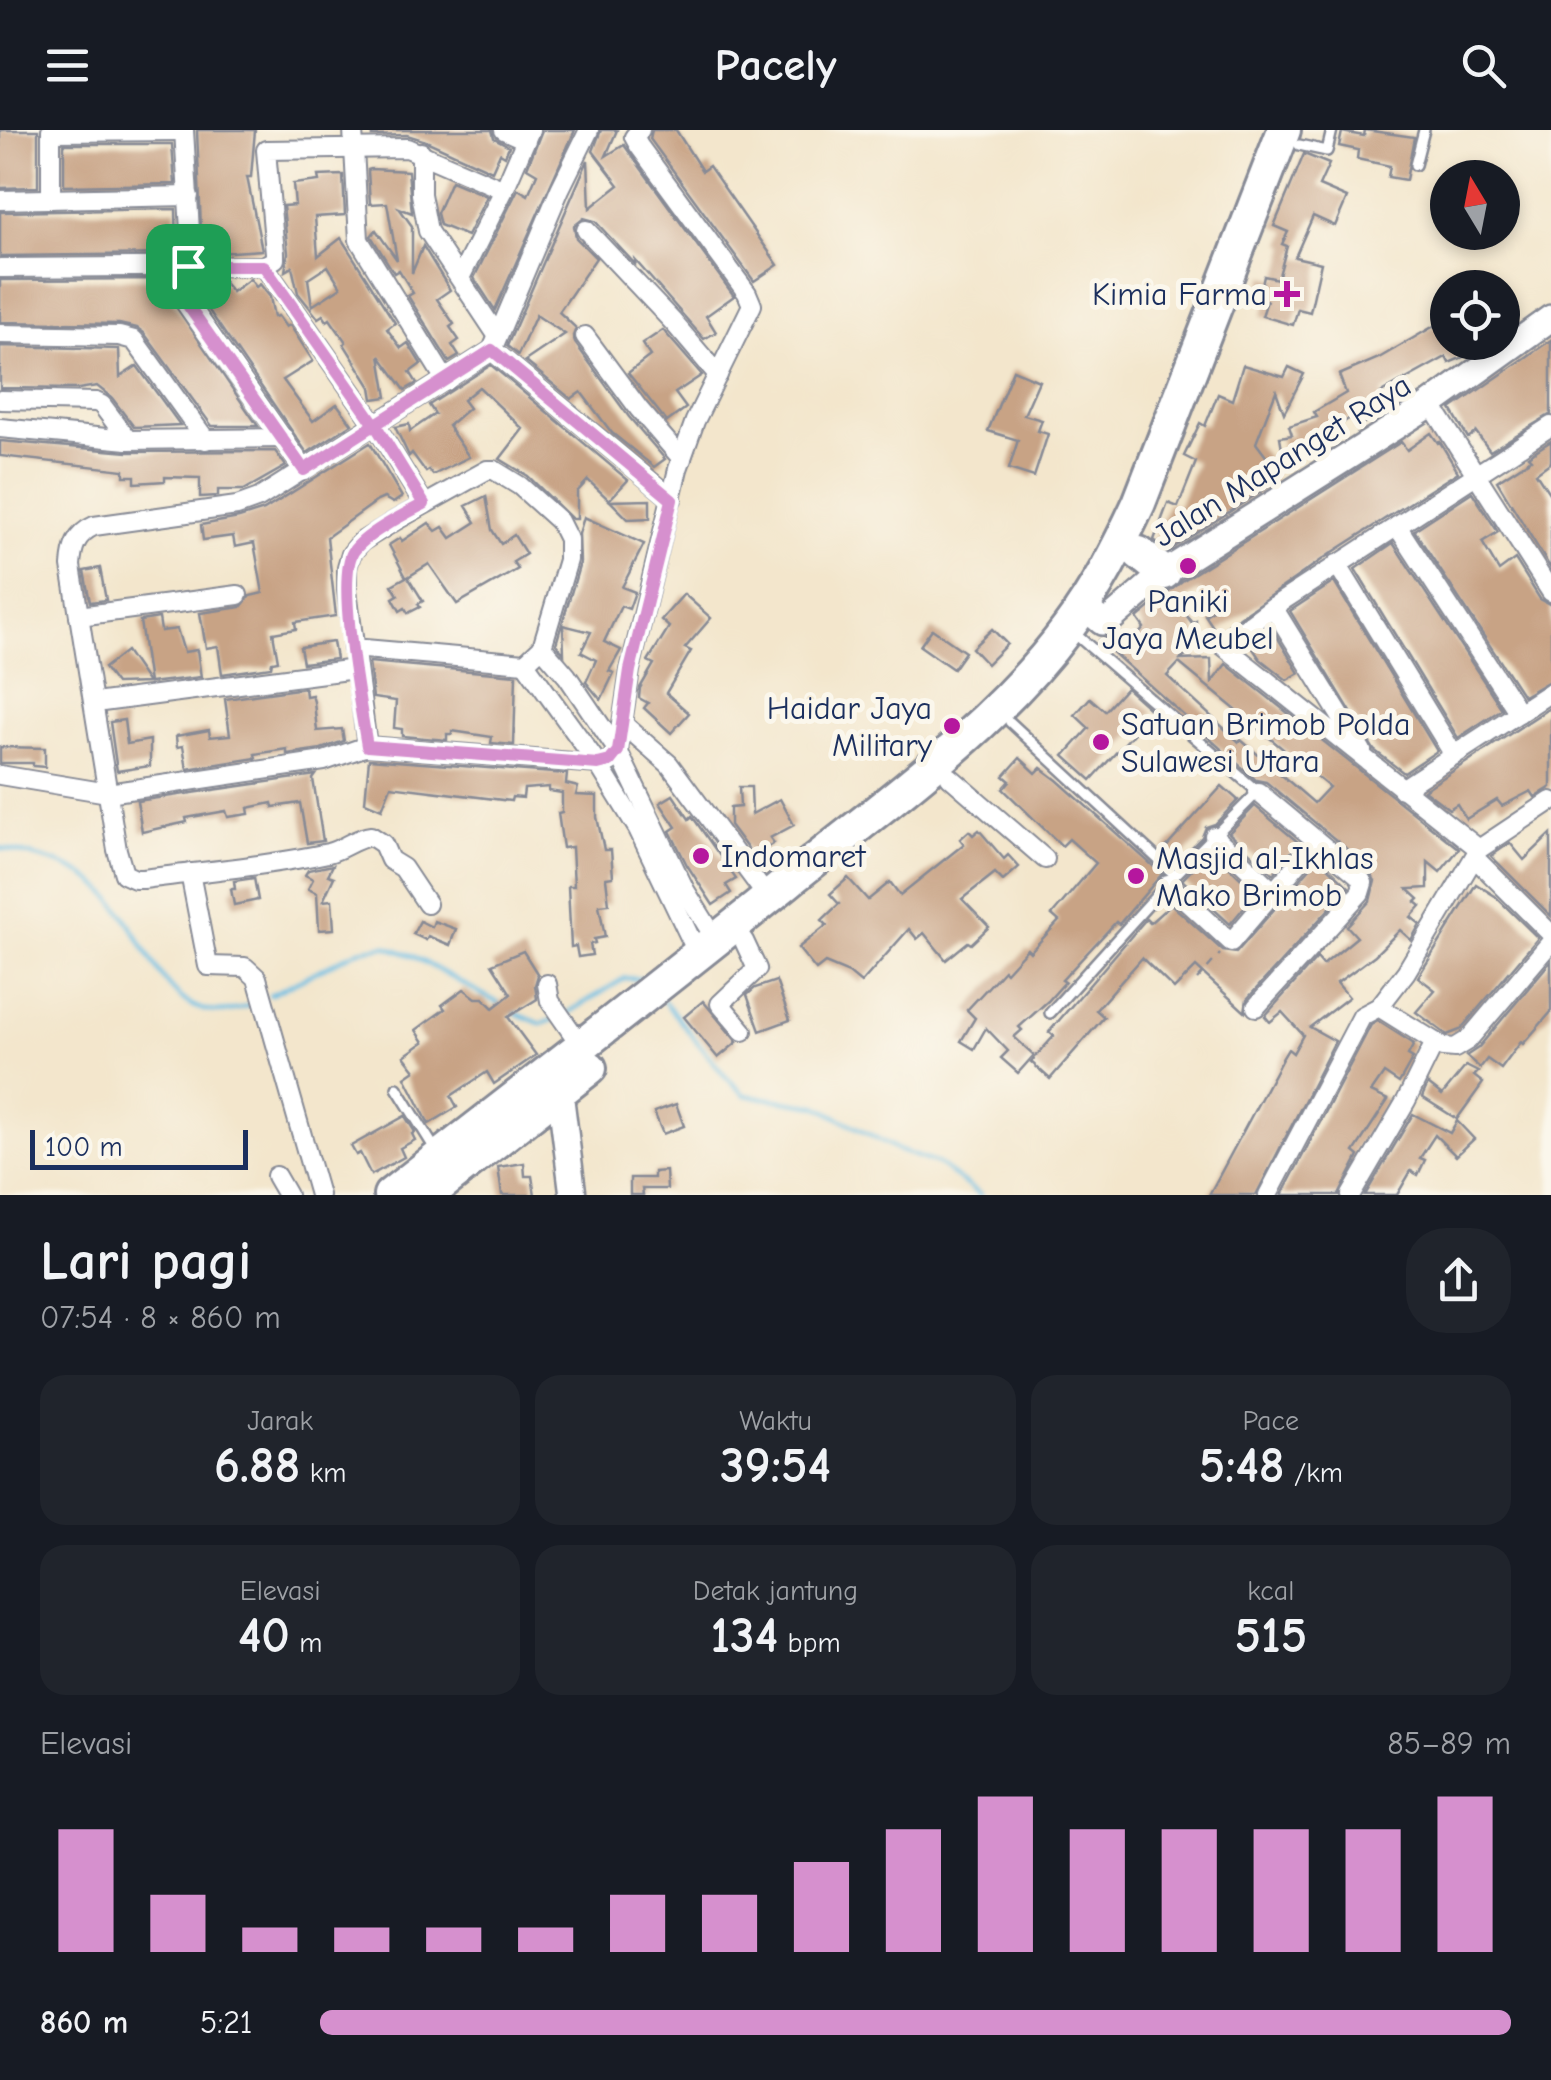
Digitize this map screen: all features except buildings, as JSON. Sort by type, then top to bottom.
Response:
[{"type":"highway","points":[[709,955],[768,898],[942,758],[1152,563],[1296,135]]},
{"type":"highway","points":[[428,1195],[560,1092],[641,1012],[709,955],[950,777],[1042,691],[1083,624],[1140,503],[1296,135]]},
{"type":"highway","points":[[390,1195],[440,1156],[575,1036],[641,1012]]},
{"type":"street","points":[[51,199],[51,131],[184,130],[191,248],[180,294],[304,470]]},
{"type":"street","points":[[0,268],[264,266],[275,259],[267,130]]},
{"type":"street","points":[[460,278],[528,135],[504,130]]},
{"type":"street","points":[[427,904],[403,868],[390,860],[383,844],[371,836],[327,853],[134,879],[124,874],[79,616],[72,552],[86,530],[237,506],[270,492],[446,381],[495,342],[588,130]]},
{"type":"street","points":[[0,775],[108,793],[324,761],[367,746],[598,764],[610,761],[618,751],[630,670],[682,458],[695,422],[743,328],[751,301],[638,146],[634,136],[640,130]]},
{"type":"street","points":[[266,150],[353,139],[422,152],[444,166],[504,190]]},
{"type":"street","points":[[353,139],[358,240],[446,381]]},
{"type":"street","points":[[422,152],[424,220],[495,342],[672,500]]},
{"type":"street","points":[[0,200],[188,196]]},
{"type":"street","points":[[586,230],[718,375]]},
{"type":"street","points":[[264,266],[376,426],[424,504]]},
{"type":"street","name":"Jalan Mapanget Raya","points":[[1152,563],[1430,404],[1551,318]]},
{"type":"street","points":[[0,334],[134,340],[206,440]]},
{"type":"street","points":[[585,336],[639,410],[682,458]]},
{"type":"street","points":[[0,400],[96,402],[128,440]]},
{"type":"street","points":[[1430,404],[1551,592]]},
{"type":"street","points":[[1551,426],[1337,564],[1224,640],[1223,646],[1367,759],[1477,854],[1551,934]]},
{"type":"street","points":[[0,428],[128,440],[284,438]]},
{"type":"street","points":[[353,648],[524,663],[542,647],[568,554],[566,531],[520,486],[494,470],[470,476],[361,542],[351,554],[346,574],[353,648],[367,746]]},
{"type":"street","points":[[1397,526],[1519,713]]},
{"type":"street","points":[[1337,564],[1454,754]]},
{"type":"street","points":[[79,616],[238,595]]},
{"type":"street","points":[[1273,607],[1367,759]]},
{"type":"street","points":[[542,647],[618,751],[686,890],[709,955]]},
{"type":"street","points":[[524,663],[598,764],[709,955],[758,970],[720,1004],[743,1032]]},
{"type":"street","points":[[95,702],[356,668]]},
{"type":"street","points":[[1402,789],[1551,692]]},
{"type":"street","points":[[622,723],[669,764],[768,898]]},
{"type":"street","points":[[950,777],[1045,859]]},
{"type":"street","points":[[1256,1007],[1360,893],[1363,884],[1358,875],[1258,792]]},
{"type":"street","points":[[1268,1195],[1348,1038],[1362,1016],[1379,1007],[1406,972],[1477,854],[1549,806]]},
{"type":"street","points":[[1214,836],[1274,892]]},
{"type":"street","points":[[1172,880],[1231,942],[1317,841]]},
{"type":"street","points":[[190,873],[208,966],[252,970],[260,989],[319,1195]]},
{"type":"street","points":[[1379,1007],[1450,1050],[1462,1045],[1551,942]]},
{"type":"street","points":[[547,984],[550,1001],[575,1036]]},
{"type":"street","points":[[1350,1195],[1406,1101],[1435,1042]]},
{"type":"street","points":[[560,1092],[574,1195]]},
{"type":"street","points":[[276,1176],[288,1195]]},
{"type":"lane","points":[[1296,135],[1326,151],[1332,130]]},
{"type":"lane","points":[[1415,165],[1424,130]]},
{"type":"lane","points":[[1050,1013],[1258,792],[1083,624]]},
{"type":"lane","points":[[1010,722],[1172,880]]},
{"type":"lane","points":[[396,1088],[440,1156]]},
{"type":"path","points":[[1198,980],[1231,942]]},
{"type":"waterway","points":[[0,848],[66,866],[90,879],[119,908],[164,979],[181,997],[201,1009],[226,1012],[257,1002]]},
{"type":"waterway","points":[[270,995],[359,950],[385,946],[411,955],[500,1004]]},
{"type":"waterway","points":[[568,1013],[625,978],[643,979]]},
{"type":"waterway","points":[[663,1000],[745,1095],[817,1106],[900,1151],[938,1164],[980,1195]]},
{"type":"waterway","points":[[512,1012],[542,1024],[555,1019]]},
{"type":"place","name":"Kimia Farma","points":[[1287,294]]},
{"type":"place","name":"Paniki Jaya Meubel","points":[[1188,566]]},
{"type":"place","name":"Haidar Jaya Military","points":[[952,726]]},
{"type":"place","name":"Satuan Brimob Polda Sulawesi Utara","points":[[1101,742]]},
{"type":"place","name":"Indomaret","points":[[701,856]]},
{"type":"place","name":"Masjid al-Ikhlas Mako Brimob","points":[[1136,876]]},
{"type":"route","points":[[188,266],[180,294],[304,470],[376,426],[468,368],[492,350],[672,500],[630,670],[618,751],[610,761],[598,764],[367,746],[347,568],[351,554],[361,542],[424,504],[376,426],[264,266],[188,266]]}]
